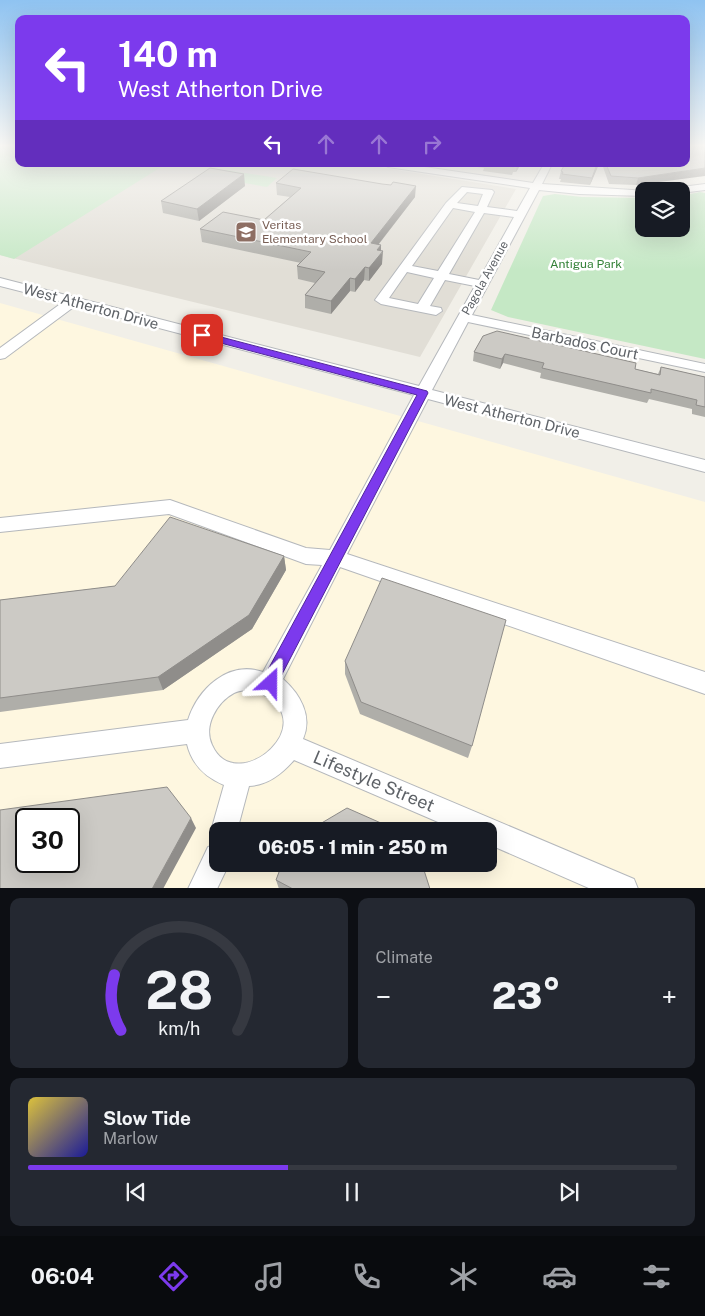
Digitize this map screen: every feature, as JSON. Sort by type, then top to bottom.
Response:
[{"type":"street","name":"Pagola Avenue","points":[[423,393],[535,187]]},
{"type":"street","points":[[539,187],[598,194],[635,193]]},
{"type":"street","points":[[422,308],[481,210],[489,192],[466,189],[450,205],[381,300],[436,312]]},
{"type":"street","points":[[450,205],[520,216]]},
{"type":"street","points":[[404,268],[482,284]]},
{"type":"street","name":"West Atherton Drive","points":[[0,282],[705,466]]},
{"type":"street","points":[[0,355],[73,301]]},
{"type":"street","name":"Barbados Court","points":[[464,317],[705,368]]},
{"type":"street","points":[[269,682],[423,393]]},
{"type":"street","points":[[0,525],[170,507],[306,556],[336,558],[705,683]]},
{"type":"street","points":[[252,678],[269,682],[279,687],[288,698],[294,711],[295,726],[284,754],[272,766],[258,773],[239,776],[228,774],[214,767],[203,755],[198,740],[198,723],[204,709],[213,696],[224,686],[238,680],[252,678]]},
{"type":"street","points":[[0,756],[198,731]]},
{"type":"street","name":"Lifestyle Street","points":[[289,745],[624,888]]},
{"type":"street","points":[[226,822],[239,776]]},
{"type":"street","points":[[202,888],[210,872]]},
{"type":"shaded area","name":"Veritas Elementary School","points":[[0,187],[506,187],[516,189],[420,357],[0,255]]},
{"type":"shaded area","points":[[0,303],[705,502],[705,888],[0,888]]},
{"type":"green space","points":[[0,187],[128,187],[14,259],[0,255]]},
{"type":"green space","name":"Antigua Park","points":[[705,193],[705,359],[508,317],[491,310],[543,196],[555,194],[582,197],[635,198],[635,237],[690,237],[690,194]]},
{"type":"building","points":[[181,187],[226,187],[197,209],[161,201]]},
{"type":"building","points":[[298,187],[415,187],[371,243],[381,245],[377,250],[383,251],[369,268],[365,267],[355,279],[350,278],[331,301],[305,295],[325,272],[297,266],[311,252],[200,229],[223,212],[264,220],[301,188]]},
{"type":"building","points":[[497,331],[636,363],[635,369],[660,375],[661,367],[705,377],[705,407],[696,405],[697,400],[651,389],[651,393],[542,368],[544,363],[505,354],[502,359],[474,352],[483,336]]},
{"type":"building","points":[[170,517],[284,556],[249,615],[158,677],[0,698],[0,600],[115,586]]},
{"type":"building","points":[[382,578],[506,620],[472,746],[361,702],[345,661]]},
{"type":"building","points":[[167,787],[191,818],[153,888],[0,888],[0,810]]},
{"type":"building","points":[[347,808],[379,822],[323,822]]},
{"type":"building","points":[[279,872],[425,872],[430,888],[291,888],[276,880]]},
{"type":"place","name":"Veritas Elementary School","points":[[246,232]]},
{"type":"route","points":[[202,335],[423,393],[269,682],[271,683]]}]
